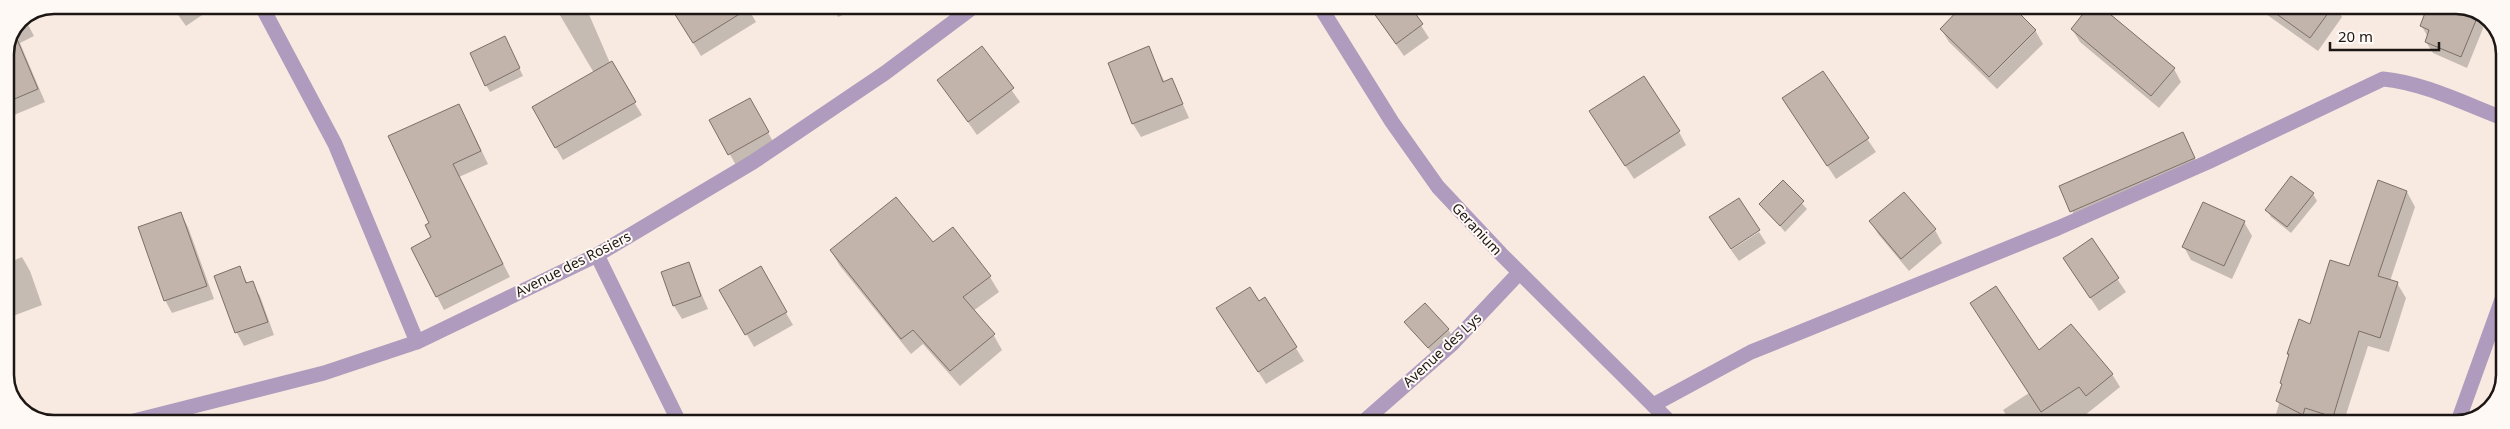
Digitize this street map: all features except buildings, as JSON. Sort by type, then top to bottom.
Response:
[{"type":"street","points":[[266,14],[335,144],[417,342]]},
{"type":"street","name":"Avenue des Rosiers","points":[[158,415],[324,373],[417,342],[597,255],[753,162],[885,73],[964,14]]},
{"type":"street","name":"Geranium","points":[[1325,14],[1392,122],[1438,187],[1519,273],[1663,415]]},
{"type":"street","points":[[1653,405],[1751,352],[2058,228],[2208,162],[2383,79],[2401,81],[2424,88],[2496,116]]},
{"type":"street","points":[[597,255],[676,415]]},
{"type":"street","name":"Avenue des Lys","points":[[1371,415],[1452,344],[1519,273]]},
{"type":"street","points":[[2460,415],[2496,314]]}]
